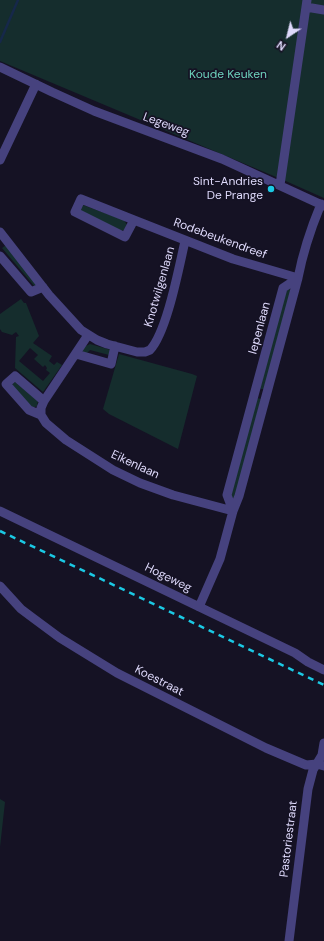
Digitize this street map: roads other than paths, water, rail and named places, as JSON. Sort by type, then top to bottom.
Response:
[{"type":"street","points":[[280,185],[306,4],[324,10]]},
{"type":"street","name":"Legeweg","points":[[0,67],[94,111],[222,158],[322,205]]},
{"type":"street","points":[[0,160],[36,84]]},
{"type":"street","name":"Rodebeukendreef","points":[[134,220],[125,237],[75,212],[81,199],[243,263],[298,278]]},
{"type":"street","name":"Iepenlaan","points":[[199,607],[220,559],[233,511],[239,496],[309,234],[322,205]]},
{"type":"street","name":"Knotwilgenlaan","points":[[2,238],[77,326],[88,335],[97,340],[116,346],[142,352],[148,351],[153,347],[165,320],[185,241]]},
{"type":"street","points":[[0,256],[31,292],[43,287]]},
{"type":"street","name":"Iepenlaan","points":[[233,511],[227,495],[283,288],[298,278]]},
{"type":"street","points":[[41,415],[41,408],[44,401],[88,335]]},
{"type":"street","points":[[76,354],[111,364],[116,346]]},
{"type":"street","name":"Eikenlaan","points":[[44,401],[15,376],[6,384],[29,410],[41,415],[46,423],[76,447],[119,473],[140,483],[173,495],[233,511]]},
{"type":"street","points":[[255,392],[266,395]]},
{"type":"street","name":"Hogeweg","points":[[0,511],[295,653],[308,662],[323,667]]},
{"type":"street","name":"Koestraat","points":[[0,586],[21,609],[32,618],[82,652],[117,673],[266,748],[306,765],[320,765]]},
{"type":"street","name":"Pastoriestraat","points":[[288,941],[308,790],[313,770],[320,765],[324,743]]},
{"type":"waterway","points":[[0,42],[18,0]]},
{"type":"railway","points":[[0,531],[324,685]]},
{"type":"place","name":"Sint-Andries De Prange","points":[[271,189]]},
{"type":"park label","name":"Koude Keuken","points":[[228,75]]}]
